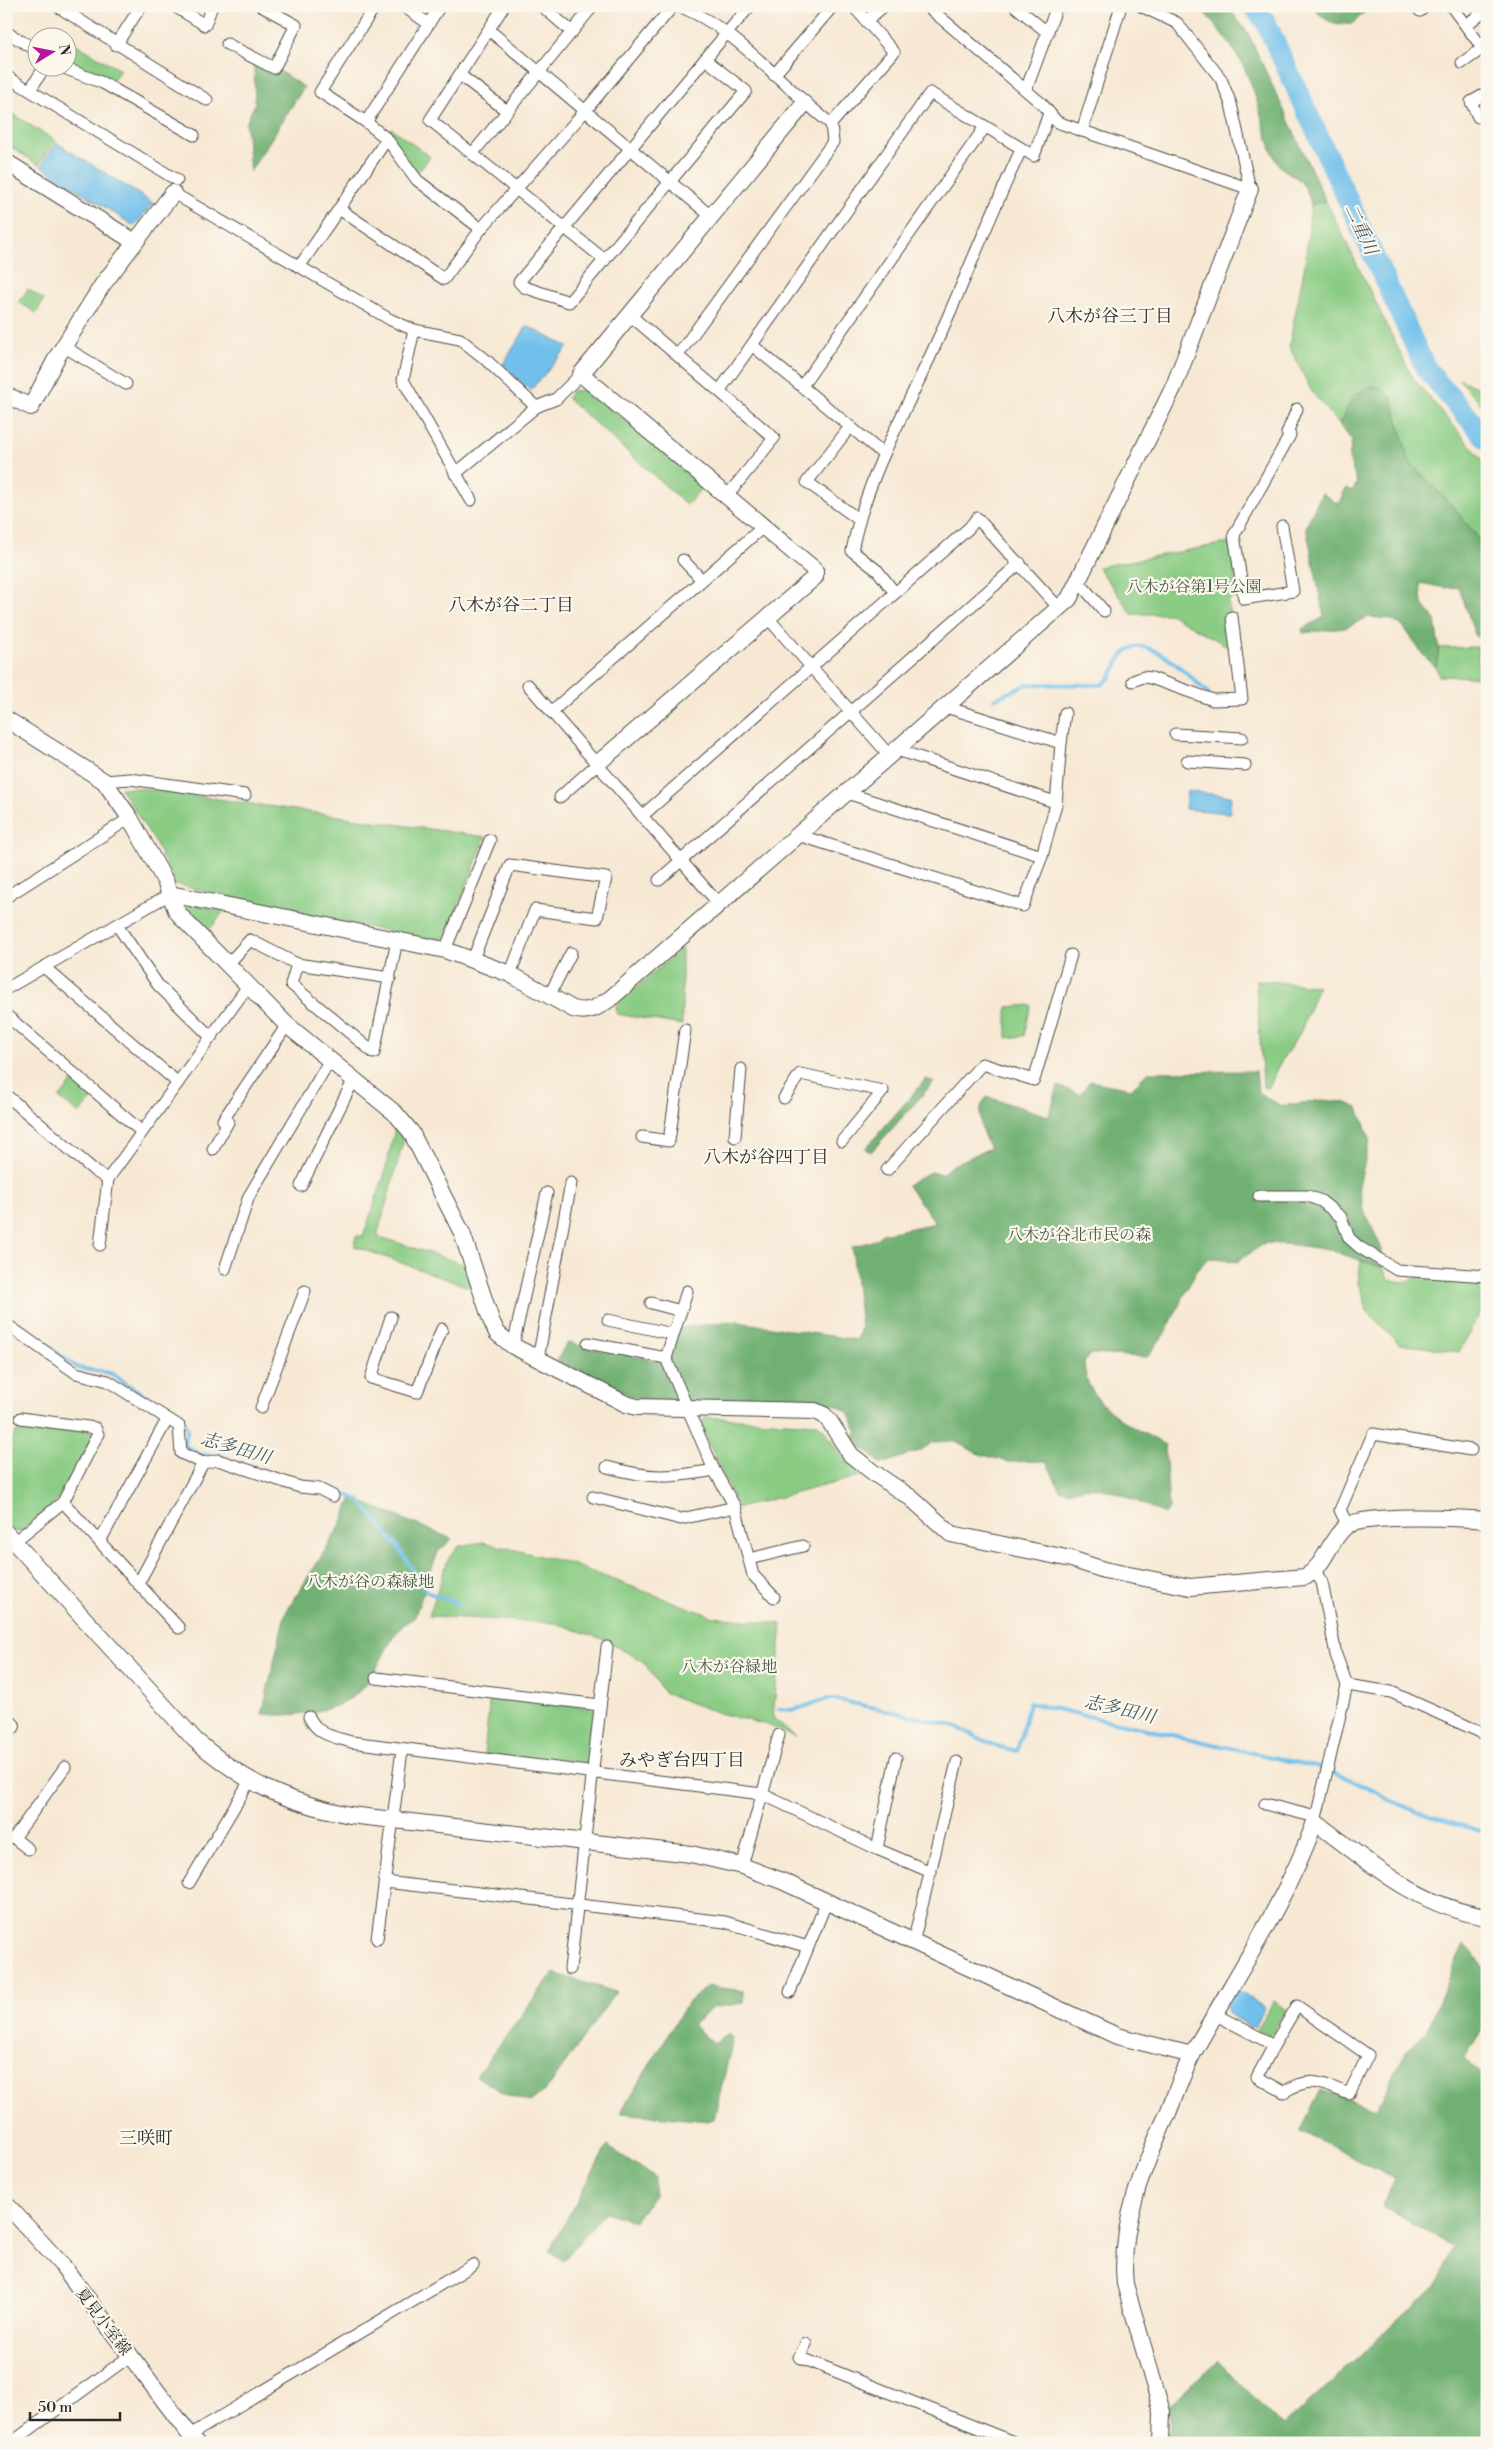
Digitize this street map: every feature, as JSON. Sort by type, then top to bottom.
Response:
[{"type":"street","points":[[57,6],[116,45],[207,100]]},
{"type":"street","points":[[116,45],[141,6]]},
{"type":"street","points":[[174,6],[205,25],[212,6]]},
{"type":"street","points":[[227,44],[274,68],[296,25],[261,6]]},
{"type":"street","points":[[375,6],[320,92],[366,122],[386,139],[417,180],[481,229]]},
{"type":"street","points":[[404,6],[429,24]]},
{"type":"street","points":[[366,122],[440,6]]},
{"type":"street","points":[[504,6],[430,120],[605,260]]},
{"type":"street","points":[[542,6],[572,32]]},
{"type":"street","points":[[473,153],[593,6]]},
{"type":"street","points":[[339,209],[444,279],[481,229],[679,6],[706,20],[726,34],[774,75],[804,104],[831,124],[833,142],[678,355]]},
{"type":"street","points":[[705,59],[746,91],[671,183],[569,302],[524,286],[520,282],[705,59],[750,6]]},
{"type":"street","points":[[774,75],[833,6]]},
{"type":"street","points":[[831,124],[894,52],[853,6]]},
{"type":"street","points":[[866,21],[884,6]]},
{"type":"street","points":[[928,6],[1026,90],[1057,122],[1250,189]]},
{"type":"street","points":[[1015,6],[1048,34]]},
{"type":"street","points":[[1026,90],[1057,6]]},
{"type":"street","points":[[1082,131],[1122,6]]},
{"type":"street","points":[[6,989],[170,894],[445,950],[510,974],[580,1011],[596,1008],[719,904],[1069,599],[1174,386],[1250,189],[1231,104],[1221,79],[1177,23],[1141,6]]},
{"type":"street","points":[[1451,6],[1485,51],[1462,63]]},
{"type":"street","points":[[1466,25],[1487,9]]},
{"type":"street","points":[[489,30],[712,217]]},
{"type":"street","points":[[6,32],[28,45]]},
{"type":"street","points":[[78,73],[103,83],[194,135]]},
{"type":"street","points":[[460,74],[507,111]]},
{"type":"street","points":[[6,76],[300,267],[391,320],[414,330],[460,340],[472,347],[536,408]]},
{"type":"street","points":[[30,90],[38,78]]},
{"type":"street","points":[[720,390],[930,93],[1021,150],[1034,156],[1050,113]]},
{"type":"street","points":[[1478,117],[1471,102],[1487,93]]},
{"type":"street","points":[[455,474],[536,408],[556,399],[581,374],[631,316],[804,104]]},
{"type":"street","points":[[802,386],[985,127]]},
{"type":"street","points":[[300,267],[386,139]]},
{"type":"street","points":[[895,593],[878,571],[852,551],[858,519],[883,454],[948,318],[996,202],[1021,150]]},
{"type":"street","points":[[6,162],[136,242]]},
{"type":"street","points":[[6,395],[31,407],[63,346],[103,284],[175,187]]},
{"type":"street","points":[[631,316],[774,438],[727,496]]},
{"type":"street","points":[[414,330],[403,380],[471,500]]},
{"type":"street","points":[[752,345],[883,454]]},
{"type":"street","points":[[63,346],[126,384]]},
{"type":"street","points":[[560,797],[815,577],[815,570],[581,374]]},
{"type":"street","points":[[1282,526],[1293,590],[1244,599],[1234,535],[1289,434],[1297,409]]},
{"type":"street","points":[[850,426],[807,482],[858,519]]},
{"type":"street","points":[[642,816],[969,528],[977,518],[1059,608]]},
{"type":"street","points":[[551,712],[763,527]]},
{"type":"street","points":[[683,560],[702,580]]},
{"type":"street","points":[[659,880],[1020,563]]},
{"type":"street","points":[[1078,581],[1104,611]]},
{"type":"street","points":[[1133,681],[1151,678],[1213,700],[1242,699],[1232,617]]},
{"type":"street","points":[[768,618],[850,711],[893,753],[1052,801],[1056,804]]},
{"type":"street","points":[[528,685],[719,904]]},
{"type":"street","points":[[946,707],[1062,743]]},
{"type":"street","points":[[798,835],[1023,906],[1042,856],[1056,804],[1065,713]]},
{"type":"street","points":[[6,719],[104,781],[130,818],[183,919],[287,1025],[396,1114],[412,1132],[462,1234],[497,1333],[513,1346],[626,1404],[637,1407],[815,1411],[824,1415],[852,1455],[874,1473],[911,1498],[951,1534],[966,1539],[1022,1548],[1071,1559],[1104,1570],[1190,1587],[1289,1580],[1305,1577],[1315,1572],[1347,1524],[1397,1518],[1487,1520]]},
{"type":"street","points":[[1175,734],[1242,738]]},
{"type":"street","points":[[1188,761],[1245,765]]},
{"type":"street","points":[[104,781],[130,779],[245,795]]},
{"type":"street","points":[[847,793],[1042,856]]},
{"type":"street","points":[[6,896],[130,818]]},
{"type":"street","points":[[445,950],[490,840]]},
{"type":"street","points":[[473,959],[510,865],[606,878],[598,918],[535,910],[510,974]]},
{"type":"street","points":[[117,924],[158,985],[212,1037]]},
{"type":"street","points":[[228,964],[250,940],[298,964],[390,978]]},
{"type":"street","points":[[298,964],[291,984],[374,1053],[398,940]]},
{"type":"street","points":[[549,996],[571,953]]},
{"type":"street","points":[[887,1170],[982,1064],[1034,1080],[1072,954]]},
{"type":"street","points":[[44,967],[178,1083]]},
{"type":"street","points":[[100,1245],[108,1179],[248,986]]},
{"type":"street","points":[[6,1015],[142,1132]]},
{"type":"street","points":[[212,1149],[228,1122],[223,1120],[287,1025]]},
{"type":"street","points":[[642,1137],[669,1142],[685,1030]]},
{"type":"street","points":[[225,1269],[250,1196],[330,1060]]},
{"type":"street","points":[[735,1137],[741,1069]]},
{"type":"street","points":[[784,1098],[800,1074],[883,1091],[842,1141]]},
{"type":"street","points":[[301,1186],[354,1079]]},
{"type":"street","points":[[6,1095],[96,1172],[108,1179]]},
{"type":"street","points":[[538,1359],[571,1183]]},
{"type":"street","points":[[513,1346],[547,1193]]},
{"type":"street","points":[[1259,1196],[1308,1196],[1321,1201],[1341,1217],[1349,1238],[1354,1243],[1397,1270],[1487,1276]]},
{"type":"street","points":[[687,1290],[666,1358],[714,1470],[735,1507],[749,1559],[758,1581],[774,1597]]},
{"type":"street","points":[[261,1408],[305,1291]]},
{"type":"street","points":[[651,1302],[680,1311]]},
{"type":"street","points":[[391,1317],[371,1378],[417,1392],[442,1329]]},
{"type":"street","points":[[608,1320],[673,1334]]},
{"type":"street","points":[[6,1324],[76,1373],[108,1380],[179,1426],[181,1453],[203,1462],[218,1460],[300,1487],[319,1489],[333,1496]]},
{"type":"street","points":[[588,1343],[666,1358]]},
{"type":"street","points":[[21,1418],[94,1428],[98,1434],[63,1502],[10,1537],[196,1740],[222,1763],[249,1782],[292,1800],[350,1815],[691,1854],[742,1866],[782,1881],[1117,2036],[1192,2055]]},
{"type":"street","points":[[100,1541],[167,1420]]},
{"type":"street","points":[[1347,1524],[1340,1510],[1373,1434],[1471,1450]]},
{"type":"street","points":[[138,1584],[203,1462]]},
{"type":"street","points":[[607,1467],[650,1477],[675,1477],[714,1470]]},
{"type":"street","points":[[593,1496],[681,1519],[735,1507]]},
{"type":"street","points":[[63,1502],[180,1628]]},
{"type":"street","points":[[749,1559],[803,1546]]},
{"type":"street","points":[[1161,2443],[1162,2412],[1125,2284],[1124,2251],[1138,2188],[1152,2146],[1192,2055],[1294,1875],[1316,1819],[1347,1685],[1336,1655],[1322,1582],[1315,1572]]},
{"type":"street","points":[[570,1969],[607,1646]]},
{"type":"street","points":[[376,1678],[600,1705]]},
{"type":"street","points":[[1347,1685],[1391,1692],[1487,1735]]},
{"type":"street","points":[[309,1717],[315,1728],[323,1733],[351,1742],[402,1750],[594,1771],[762,1794],[877,1849],[931,1872]]},
{"type":"street","points":[[742,1866],[779,1735]]},
{"type":"street","points":[[377,1939],[402,1750]]},
{"type":"street","points":[[877,1849],[896,1758]]},
{"type":"street","points":[[913,1943],[957,1762]]},
{"type":"street","points":[[28,1849],[14,1838],[64,1767]]},
{"type":"street","points":[[189,1883],[249,1782]]},
{"type":"street","points":[[1265,1804],[1316,1819],[1399,1884],[1428,1901],[1449,1910],[1487,1917]]},
{"type":"street","points":[[385,1882],[577,1903],[725,1922],[808,1947]]},
{"type":"street","points":[[790,1992],[826,1903]]},
{"type":"street","points":[[1297,2006],[1368,2056],[1349,2094],[1311,2081],[1299,2083],[1284,2092],[1257,2077],[1274,2045],[1297,2006]]},
{"type":"street","points":[[1216,2014],[1274,2045]]},
{"type":"street","name":"夏見小室線","points":[[6,2204],[62,2265],[193,2439]]},
{"type":"street","points":[[193,2439],[473,2265]]},
{"type":"street","points":[[806,2344],[799,2357],[1016,2443]]},
{"type":"street","points":[[11,2443],[130,2356]]},
{"type":"green space","points":[[1199,6],[1227,6],[1248,33],[1326,201],[1311,205],[1304,186],[1299,180],[1283,169],[1275,159],[1258,104],[1242,63]]},
{"type":"green space","points":[[1313,6],[1364,6],[1366,11],[1352,24],[1340,24],[1325,19]]},
{"type":"green space","points":[[78,45],[120,70],[112,81],[78,68]]},
{"type":"green space","points":[[254,63],[278,70],[304,87],[250,172],[246,124],[255,103]]},
{"type":"green space","points":[[11,113],[56,141],[39,165],[6,144],[6,120]]},
{"type":"green space","points":[[391,128],[430,157],[418,172],[387,133]]},
{"type":"green space","points":[[1326,201],[1412,377],[1487,465],[1487,549],[1456,510],[1409,461],[1392,399],[1383,389],[1372,386],[1353,396],[1340,425],[1312,392],[1289,346],[1305,264],[1311,205]]},
{"type":"green space","points":[[28,289],[44,300],[36,313],[19,302]]},
{"type":"green space","points":[[1459,379],[1487,392],[1487,411]]},
{"type":"green space","points":[[1373,386],[1383,389],[1392,399],[1409,461],[1456,510],[1487,549],[1487,632],[1485,640],[1481,640],[1475,635],[1459,587],[1445,588],[1420,583],[1422,603],[1435,620],[1439,648],[1436,667],[1423,655],[1403,626],[1389,619],[1368,617],[1345,628],[1303,633],[1302,629],[1324,617],[1306,526],[1322,493],[1338,504],[1346,488],[1352,491],[1357,483],[1349,458],[1352,441],[1340,425],[1348,406],[1355,396]]},
{"type":"green space","points":[[587,390],[704,485],[687,505],[567,398],[572,391]]},
{"type":"green space","name":"八木が谷第1号公園","points":[[1227,543],[1230,545],[1239,593],[1228,601],[1234,650],[1170,614],[1132,614],[1098,567]]},
{"type":"green space","points":[[1478,647],[1479,677],[1439,676],[1436,667],[1439,648]]},
{"type":"green space","points":[[120,788],[140,788],[486,837],[446,936],[438,940],[307,916],[175,884],[155,842]]},
{"type":"green space","points":[[190,904],[224,911],[207,933],[185,911]]},
{"type":"green space","points":[[682,948],[682,1025],[617,1014],[616,1005]]},
{"type":"green space","points":[[1256,980],[1318,986],[1301,1031],[1277,1068],[1268,1088],[1263,1087]]},
{"type":"green space","points":[[1031,1005],[1024,1036],[1007,1038],[1007,1007]]},
{"type":"green space","name":"八木が谷北市民の森","points":[[1256,1071],[1258,1092],[1281,1106],[1322,1100],[1344,1102],[1358,1108],[1370,1139],[1359,1186],[1363,1208],[1382,1249],[1383,1268],[1330,1250],[1265,1243],[1237,1262],[1209,1258],[1196,1271],[1166,1332],[1147,1357],[1090,1354],[1084,1362],[1086,1377],[1092,1391],[1101,1403],[1125,1422],[1165,1445],[1169,1510],[1165,1514],[1104,1489],[1060,1490],[1046,1461],[1009,1462],[976,1453],[956,1441],[933,1442],[920,1451],[881,1464],[863,1448],[859,1448],[852,1436],[858,1432],[848,1412],[834,1404],[644,1400],[631,1396],[557,1361],[569,1342],[587,1348],[660,1361],[680,1328],[731,1321],[857,1340],[861,1327],[852,1247],[875,1240],[882,1234],[936,1223],[907,1185],[930,1172],[942,1174],[951,1166],[990,1148],[982,1130],[980,1115],[983,1102],[987,1097],[1049,1116],[1058,1086],[1080,1094],[1090,1081],[1131,1089],[1148,1072]]},
{"type":"green space","points":[[75,1079],[95,1096],[79,1114],[59,1098]]},
{"type":"green space","points":[[926,1079],[934,1082],[871,1152],[865,1149]]},
{"type":"green space","points":[[396,1124],[405,1136],[377,1236],[466,1265],[471,1288],[354,1246],[356,1236],[363,1236],[384,1176]]},
{"type":"green space","points":[[1361,1261],[1383,1268],[1388,1279],[1396,1281],[1404,1282],[1417,1276],[1487,1281],[1487,1300],[1459,1352],[1399,1344],[1367,1311],[1362,1290],[1358,1283]]},
{"type":"green space","points":[[705,1417],[818,1424],[825,1430],[838,1452],[865,1475],[738,1508],[701,1426]]},
{"type":"green space","points":[[22,1424],[89,1430],[94,1436],[57,1501],[21,1531],[15,1532],[6,1523],[6,1447]]},
{"type":"green space","name":"八木が谷の森緑地","points":[[352,1498],[452,1539],[438,1552],[414,1618],[396,1633],[371,1678],[357,1694],[339,1704],[318,1711],[283,1715],[262,1714],[285,1614],[340,1526]]},
{"type":"green space","name":"八木が谷緑地","points":[[483,1542],[568,1563],[714,1617],[782,1624],[773,1718],[796,1736],[767,1725],[719,1713],[664,1693],[644,1662],[605,1640],[556,1623],[429,1616],[448,1559],[459,1546]]},
{"type":"green space","points":[[490,1696],[592,1708],[596,1712],[591,1763],[585,1766],[484,1755]]},
{"type":"green space","points":[[1464,1944],[1487,1970],[1487,2022],[1464,2058],[1487,2079],[1487,2443],[1168,2443],[1169,2405],[1218,2361],[1283,2426],[1436,2285],[1453,2247],[1383,2207],[1395,2179],[1300,2131],[1321,2090],[1376,2109],[1406,2051],[1426,2031]]},
{"type":"green space","points":[[553,1973],[616,1992],[548,2088],[530,2102],[507,2095],[476,2076]]},
{"type":"green space","points":[[707,1986],[744,1991],[744,2003],[712,2008],[693,2025],[714,2044],[729,2034],[733,2039],[714,2119],[708,2121],[620,2113],[687,2004]]},
{"type":"green space","points":[[1274,2001],[1286,2010],[1272,2034],[1268,2036],[1256,2030]]},
{"type":"green space","points":[[607,2146],[655,2177],[654,2195],[634,2222],[605,2212],[563,2261],[549,2251]]},
{"type":"water","points":[[57,143],[153,203],[134,226],[41,166]]},
{"type":"water","points":[[527,326],[568,347],[530,391],[503,364]]},
{"type":"water","points":[[1187,791],[1231,796],[1230,813],[1185,809]]},
{"type":"water","points":[[1235,1989],[1265,2008],[1253,2028],[1229,2014],[1226,2003]]},
{"type":"waterway","name":"二重川","points":[[1253,6],[1265,21],[1426,369],[1487,439]]},
{"type":"waterway","points":[[994,699],[1028,684],[1101,685],[1112,674],[1122,656],[1136,647],[1158,652],[1182,669],[1209,694]]},
{"type":"waterway","name":"志多田川","points":[[6,1316],[78,1368],[110,1373],[174,1414],[184,1423],[188,1430],[183,1445],[201,1455],[222,1456]]},
{"type":"waterway","name":"志多田川","points":[[304,1482],[320,1484]]},
{"type":"waterway","name":"志多田川","points":[[328,1487],[359,1500],[398,1547],[427,1592],[461,1605]]},
{"type":"waterway","name":"志多田川","points":[[779,1709],[794,1710],[827,1699],[834,1699],[952,1725],[996,1746],[1017,1751],[1029,1703],[1316,1767],[1349,1779],[1414,1811],[1487,1833]]},
{"type":"district","name":"八木が谷三丁目","points":[[1110,316]]},
{"type":"district","name":"八木が谷二丁目","points":[[511,605]]},
{"type":"district","name":"八木が谷四丁目","points":[[766,1157]]},
{"type":"district","name":"みやぎ台四丁目","points":[[682,1760]]},
{"type":"district","name":"三咲町","points":[[146,2138]]}]
